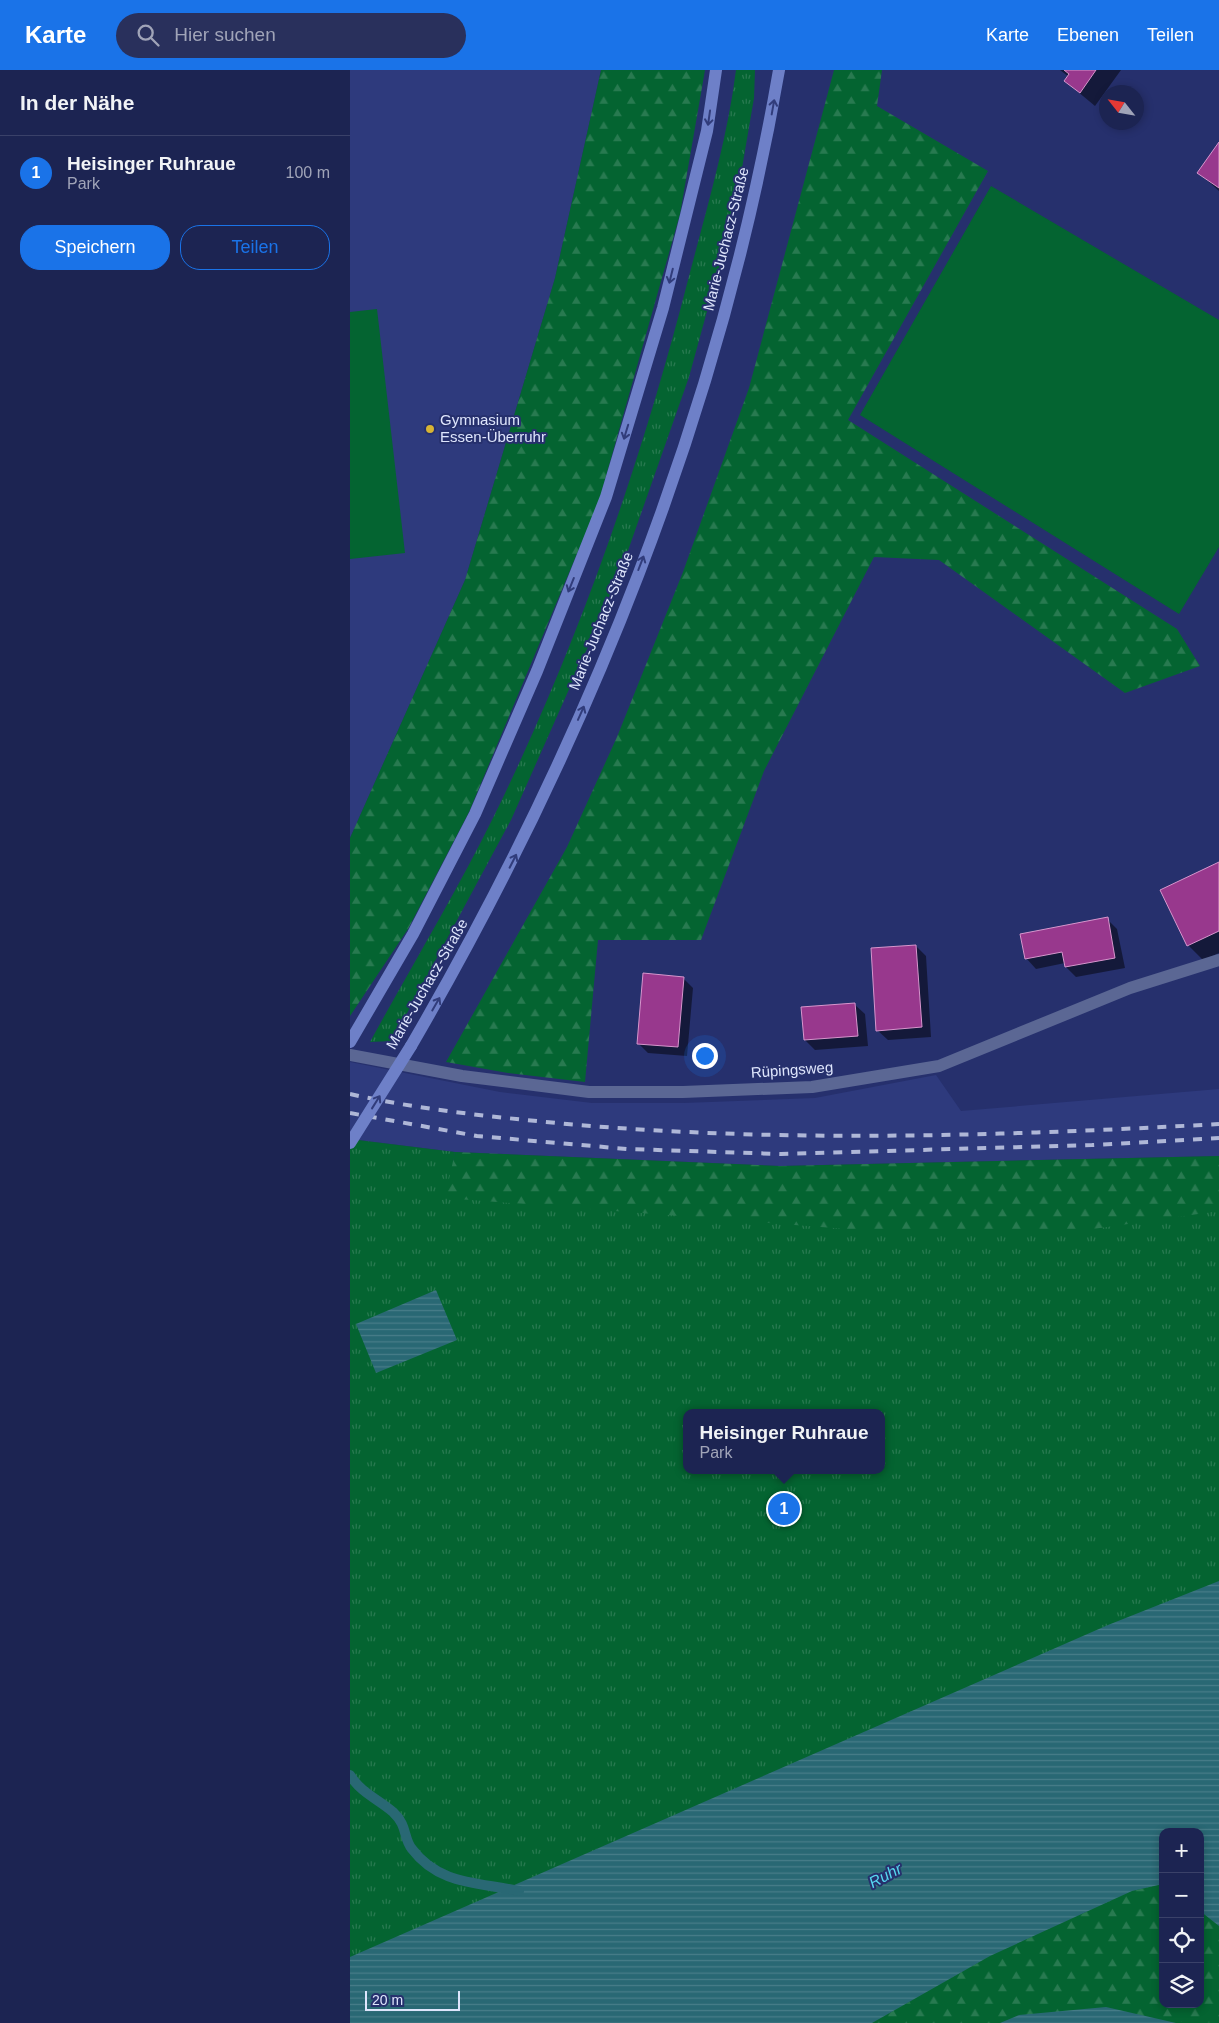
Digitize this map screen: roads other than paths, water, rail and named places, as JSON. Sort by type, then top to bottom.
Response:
[{"type":"main road","points":[[352,1039],[414,934],[475,814],[537,671],[606,497],[663,308],[707,131],[716,70]]},
{"type":"main road","name":"Marie-Juchacz-Straße","points":[[350,1143],[411,1046],[467,949],[520,847],[593,686],[662,511],[696,412],[721,327],[767,144],[780,70]]},
{"type":"street","name":"Rüpingsweg","points":[[350,1055],[462,1076],[590,1092],[683,1092],[812,1087],[939,1066],[1130,988],[1219,960]]},
{"type":"water","points":[[436,1290],[457,1340],[376,1373],[356,1324]]},
{"type":"water","name":"Ruhr","points":[[1219,1581],[1219,1926],[1204,1914],[1204,1828],[1159,1828],[1159,1885],[1132,1891],[990,1956],[872,2023],[350,2023],[350,1957],[1108,1625]]},
{"type":"water","points":[[1106,2007],[1176,2023],[1000,2023],[1019,2015]]},
{"type":"waterway","points":[[350,1775],[364,1791],[398,1817],[409,1845],[423,1861],[434,1869],[460,1880],[519,1891]]},
{"type":"railway","points":[[350,1094],[431,1109],[512,1119],[648,1130],[729,1134],[893,1136],[1056,1132],[1219,1124]]},
{"type":"railway","points":[[350,1113],[477,1136],[627,1149],[781,1154],[1092,1145],[1219,1138]]},
{"type":"place","name":"Gymnasium Essen-Überruhr","points":[[430,429]]},
{"type":"place","name":"Heisinger Ruhraue","points":[[784,1509]]}]
